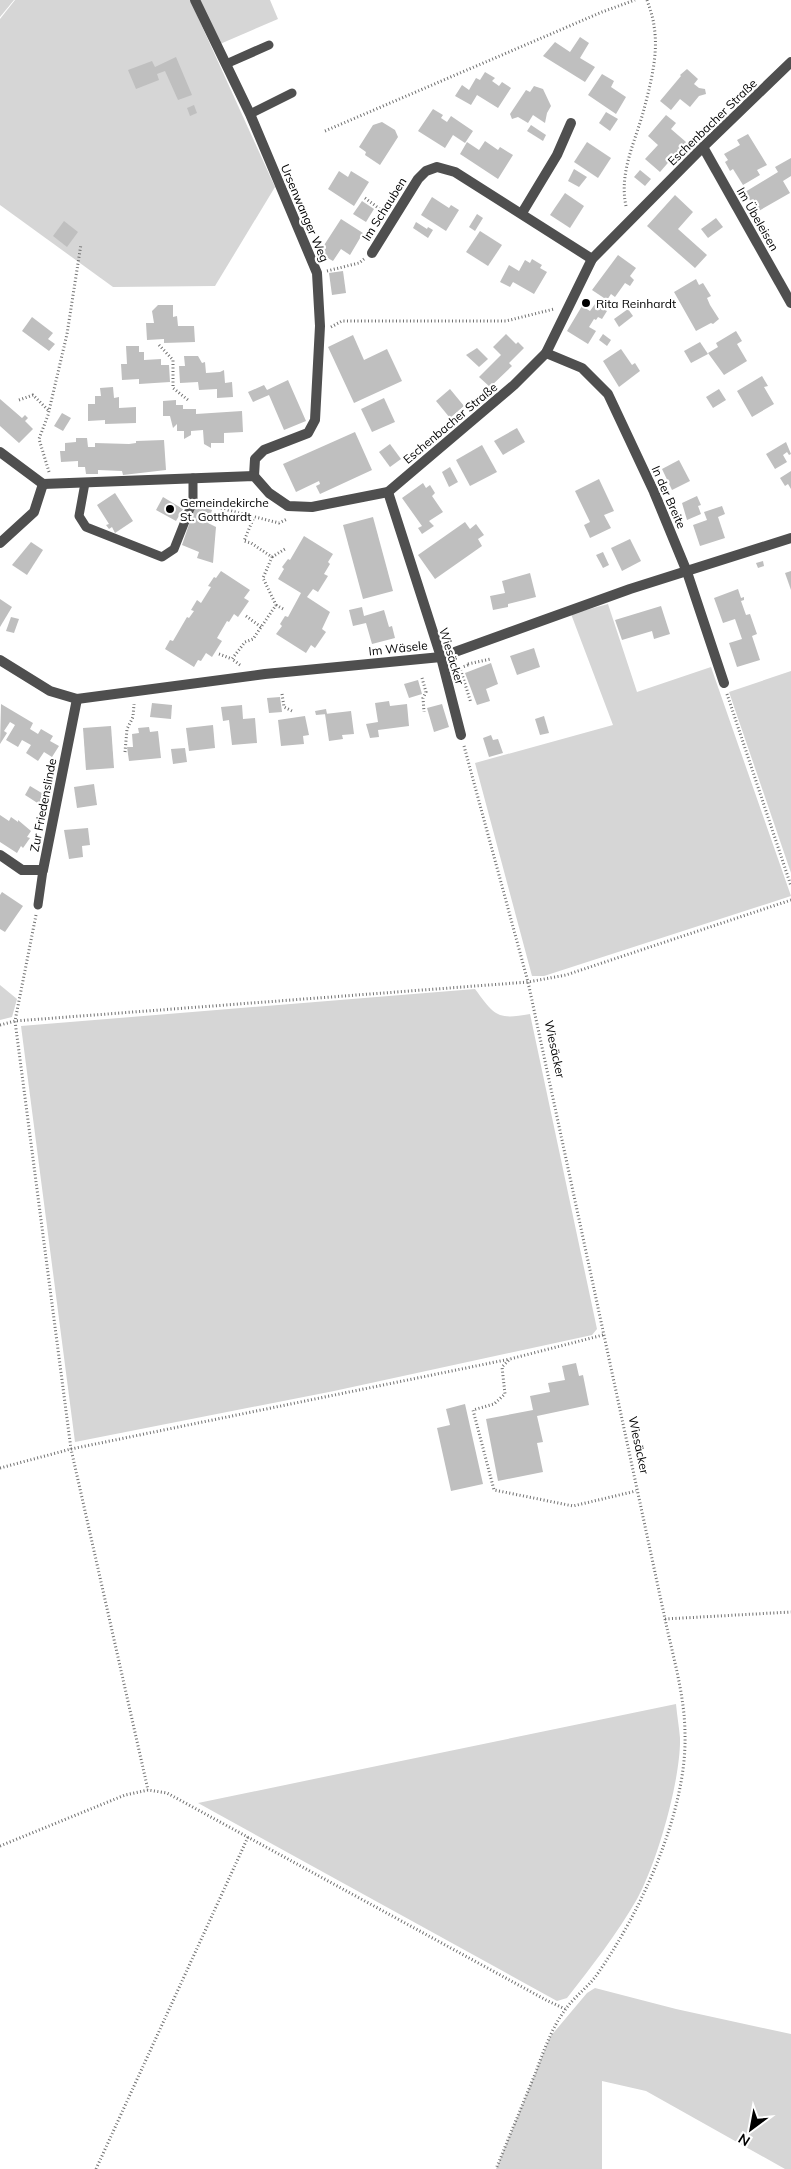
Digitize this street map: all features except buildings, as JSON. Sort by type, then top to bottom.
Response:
[{"type":"street","name":"Ursenwanger Weg","points":[[195,0],[250,114],[317,273],[320,333],[315,420],[308,434],[264,450],[255,460],[254,476]]},
{"type":"street","name":"Eschenbacher Straße","points":[[254,476],[269,493],[288,506],[312,507],[388,492],[514,386],[546,354],[592,259],[703,147],[791,62]]},
{"type":"street","points":[[522,213],[557,155],[571,123]]},
{"type":"street","name":"Im Übeleisen","points":[[703,147],[791,303]]},
{"type":"street","name":"Im Schauben","points":[[372,253],[418,180],[426,171],[437,166],[455,172],[592,259]]},
{"type":"street","name":"In der Breite","points":[[546,354],[582,368],[608,394],[654,492],[687,572],[724,683]]},
{"type":"street","points":[[0,452],[46,484],[254,476]]},
{"type":"street","points":[[0,543],[34,512],[46,484]]},
{"type":"street","name":"Wiesäcker","points":[[388,492],[441,657],[461,735]]},
{"type":"street","name":"Im Wäsele","points":[[0,660],[50,691],[77,699],[255,675],[441,657],[630,589],[791,538]]},
{"type":"street","name":"Zur Friedenslinde","points":[[0,855],[22,870],[43,870],[77,699]]},
{"type":"lane","points":[[226,64],[269,45]]},
{"type":"lane","points":[[250,114],[292,93]]},
{"type":"lane","points":[[85,483],[80,516],[86,527],[162,557],[174,549],[193,501],[193,478]]},
{"type":"lane","points":[[38,905],[43,870]]},
{"type":"path","points":[[325,131],[602,12],[635,0]]},
{"type":"path","points":[[629,221],[623,193],[623,178],[643,112],[655,57],[654,27],[647,0]]},
{"type":"path","points":[[365,198],[381,210],[377,216]]},
{"type":"path","points":[[46,484],[49,471],[39,439],[49,411],[67,334],[81,244]]},
{"type":"path","points":[[317,273],[359,263],[372,253]]},
{"type":"path","points":[[320,333],[342,321],[506,321],[569,305]]},
{"type":"path","points":[[158,345],[173,360],[173,388],[188,400]]},
{"type":"path","points":[[19,400],[33,395],[49,411]]},
{"type":"path","points":[[193,501],[279,522],[312,507]]},
{"type":"path","points":[[254,517],[244,541],[251,543],[272,557]]},
{"type":"path","points":[[285,550],[272,557],[263,578],[276,605],[285,610]]},
{"type":"path","points":[[232,660],[245,642],[254,639],[276,605]]},
{"type":"path","points":[[246,616],[261,627]]},
{"type":"path","points":[[219,654],[255,675]]},
{"type":"path","points":[[468,665],[460,668],[471,703]]},
{"type":"path","points":[[422,678],[426,692],[423,698],[424,712]]},
{"type":"path","points":[[724,683],[791,886]]},
{"type":"path","points":[[125,752],[127,729],[133,717],[134,691]]},
{"type":"path","points":[[282,694],[284,707],[294,712]]},
{"type":"path","name":"Wiesäcker","points":[[461,735],[528,982],[665,1619],[682,1703],[685,1735],[683,1775],[661,1853],[639,1904],[622,1938],[595,1978],[566,2009],[550,2037],[496,2169]]},
{"type":"path","points":[[0,1025],[15,1021],[528,982],[566,975],[791,900]]},
{"type":"path","points":[[38,905],[15,1021],[71,1449],[148,1790]]},
{"type":"path","points":[[0,1468],[71,1449],[510,1359],[603,1335]]},
{"type":"path","points":[[510,1359],[502,1367],[505,1394],[494,1404],[473,1410],[494,1490],[573,1506],[636,1491]]},
{"type":"path","points":[[665,1619],[791,1612]]},
{"type":"path","points":[[0,1846],[125,1795],[148,1790],[168,1793],[528,1991],[566,2009]]},
{"type":"path","points":[[96,2169],[248,1837]]},
{"type":"shaded area","points":[[0,0],[14,0],[0,17]]},
{"type":"shaded area","points":[[15,0],[190,0],[275,187],[215,286],[113,287],[0,205],[0,19]]},
{"type":"shaded area","points":[[198,0],[270,0],[278,19],[220,44]]},
{"type":"shaded area","points":[[608,604],[637,692],[711,667],[791,896],[544,976],[532,976],[475,763],[613,725],[571,614]]},
{"type":"shaded area","points":[[791,671],[791,873],[729,692]]},
{"type":"shaded area","points":[[0,985],[17,999],[12,1017],[0,1020]]},
{"type":"shaded area","points":[[475,989],[487,1005],[498,1014],[503,1016],[519,1016],[530,1014],[597,1329],[592,1335],[334,1391],[75,1442],[21,1026]]},
{"type":"shaded area","points":[[676,1704],[680,1738],[677,1775],[660,1843],[645,1883],[629,1912],[595,1962],[567,1998],[557,2001],[198,1803]]},
{"type":"shaded area","points":[[595,1988],[676,2009],[791,2034],[791,2169],[785,2169],[646,2091],[602,2081],[602,2169],[496,2169],[550,2037],[587,1993]]},
{"type":"place","name":"Rita Reinhardt","points":[[586,303]]},
{"type":"place","name":"Gemeindekirche St. Gotthardt","points":[[170,509]]}]
